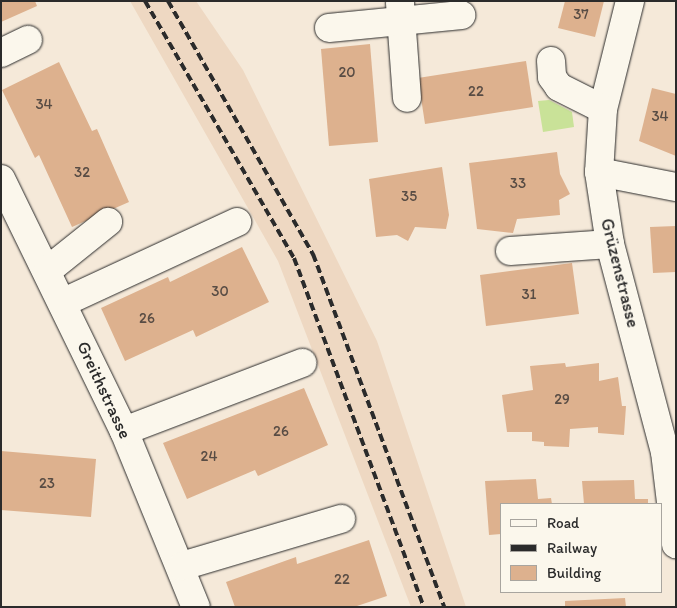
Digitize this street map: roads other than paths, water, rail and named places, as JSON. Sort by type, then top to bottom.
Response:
[{"type":"street","name":"Grüzenstrasse","points":[[630,1],[603,109],[599,172],[610,244],[665,452],[676,544]]},
{"type":"street","points":[[329,28],[401,10],[461,16]]},
{"type":"street","points":[[401,10],[407,98]]},
{"type":"street","points":[[1,53],[28,40]]},
{"type":"street","points":[[551,61],[552,77],[559,88],[603,109]]},
{"type":"street","points":[[599,172],[676,187]]},
{"type":"street","name":"Greithstrasse","points":[[1,179],[48,270],[124,431],[182,566],[196,607]]},
{"type":"street","points":[[48,270],[108,222]]},
{"type":"street","points":[[62,303],[237,222]]},
{"type":"street","points":[[510,251],[610,244]]},
{"type":"street","points":[[124,431],[302,362]]},
{"type":"street","points":[[182,566],[341,519]]},
{"type":"railway","points":[[145,1],[294,258],[424,607]]},
{"type":"railway","points":[[168,1],[313,254],[444,607]]}]
